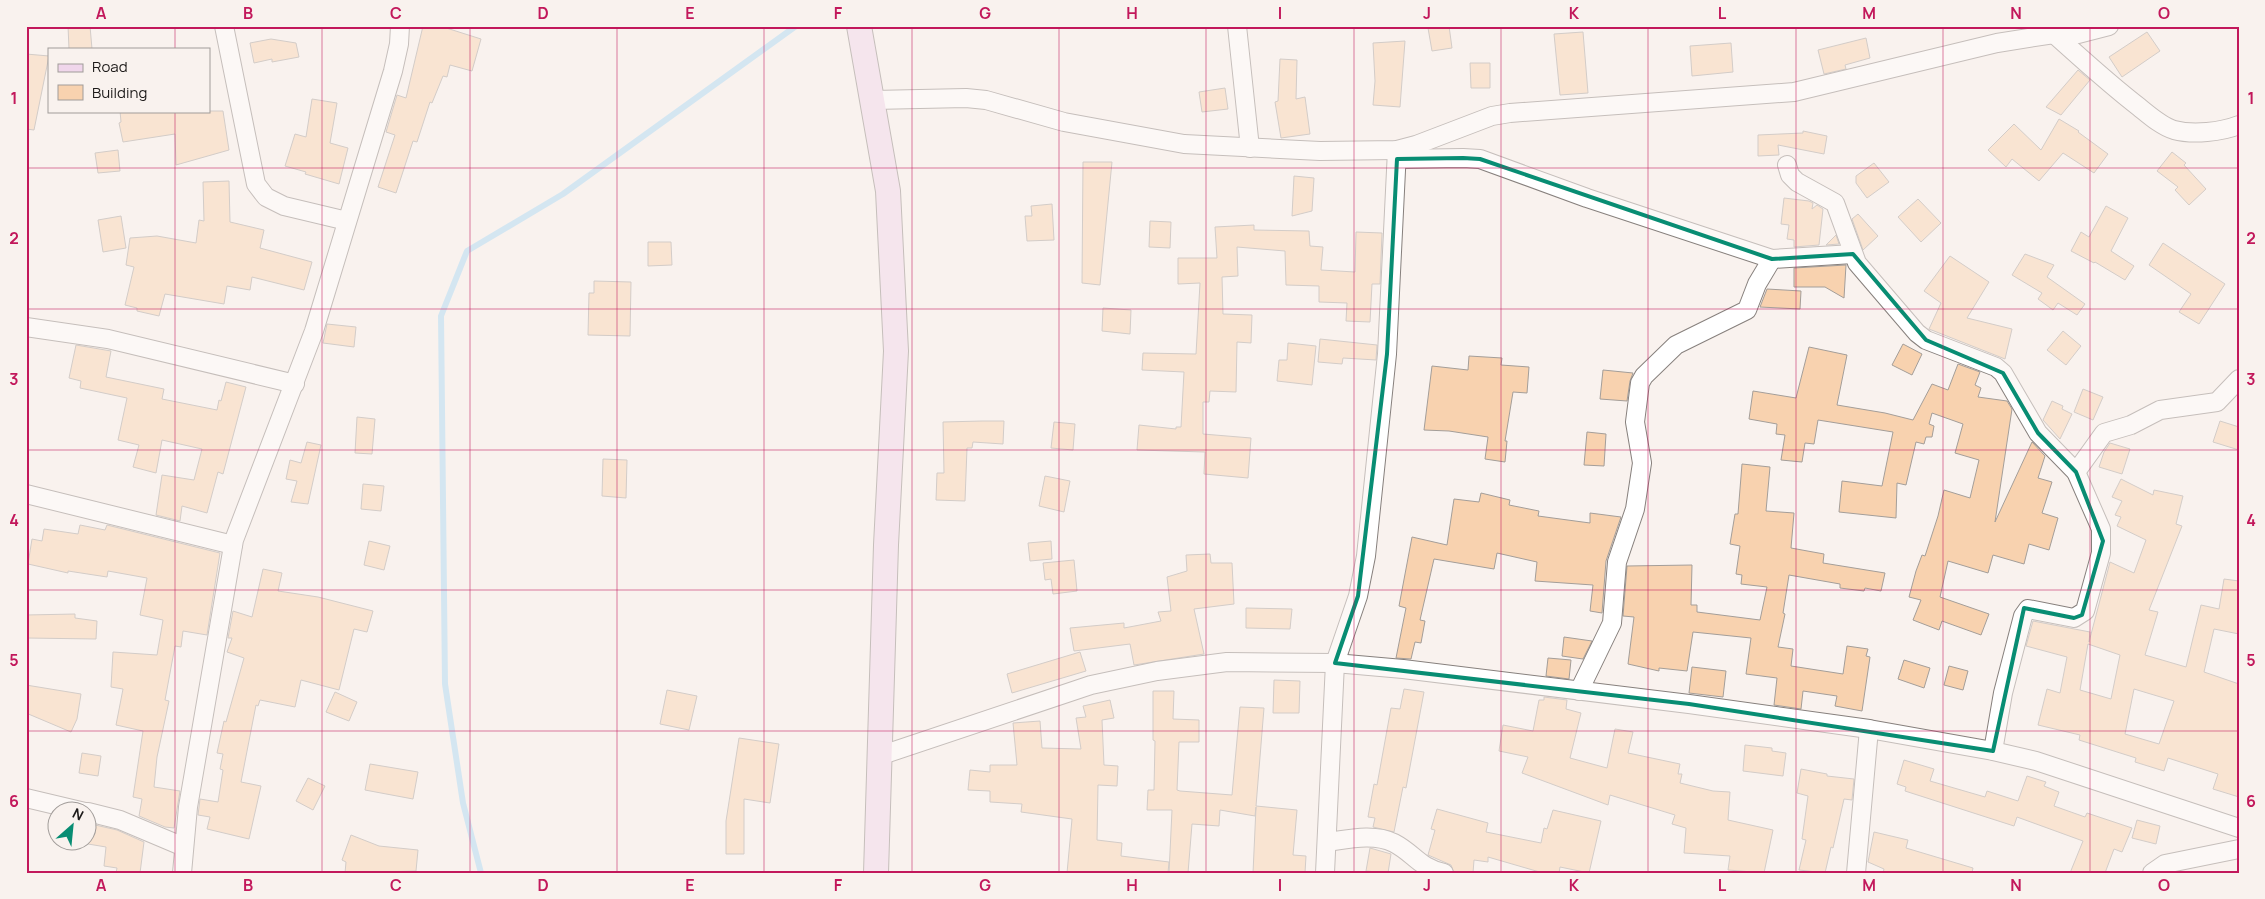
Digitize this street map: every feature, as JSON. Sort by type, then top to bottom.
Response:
[{"type":"main road","points":[[860,32],[888,191],[896,351],[886,545],[876,873]]},
{"type":"street","points":[[224,26],[256,184],[266,197],[284,206],[347,221]]},
{"type":"street","points":[[182,873],[188,806],[233,545],[241,518],[295,384],[314,331],[392,71],[399,44],[400,26]]},
{"type":"street","points":[[1237,26],[1250,148]]},
{"type":"street","points":[[1397,154],[1492,116],[1510,113],[1794,92],[2028,33],[2078,34],[2109,26]]},
{"type":"street","points":[[2054,34],[2102,78],[2158,121],[2174,130],[2227,129],[2239,125]]},
{"type":"street","points":[[873,100],[966,98],[986,100],[1064,122],[1208,147],[1480,159],[1587,198],[1772,259],[1853,254]]},
{"type":"street","points":[[1325,873],[1328,842],[1334,663],[1358,596],[1366,556],[1387,354],[1397,154]]},
{"type":"street","points":[[1787,165],[1790,175],[1797,182],[1835,203],[1858,263],[1922,336],[1996,367],[2003,373],[2038,433],[2076,472],[2097,517],[2102,541],[2102,553],[2085,611],[2074,618],[2028,609],[2025,612],[2003,693],[1993,750]]},
{"type":"street","points":[[1579,691],[1612,623],[1617,562],[1635,508],[1642,463],[1636,422],[1640,383],[1644,376],[1676,345],[1746,310],[1757,284],[1772,259]]},
{"type":"street","points":[[26,327],[108,339],[295,384]]},
{"type":"street","points":[[2076,472],[2104,432],[2132,425],[2160,410],[2217,402],[2239,379]]},
{"type":"street","points":[[26,494],[233,545]]},
{"type":"street","points":[[879,756],[1091,685],[1157,671],[1228,662],[1334,663],[1403,669],[1869,729],[1993,750],[2036,761],[2239,828]]},
{"type":"street","points":[[1856,873],[1869,729]]},
{"type":"street","points":[[26,798],[48,803]]},
{"type":"street","points":[[98,815],[120,820],[184,847]]},
{"type":"street","points":[[1328,842],[1378,838],[1394,843],[1421,865],[1444,873]]},
{"type":"street","points":[[2152,873],[2165,864],[2239,850]]},
{"type":"highlighted area","points":[[1397,159],[1480,159],[1772,259],[1853,254],[1926,340],[2003,373],[2038,433],[2076,472],[2103,541],[2082,615],[2074,618],[2024,608],[1993,751],[1689,704],[1335,663],[1358,596],[1387,354]]},
{"type":"building","points":[[68,26],[90,26],[92,48],[69,48]]},
{"type":"building","points":[[423,26],[440,26],[481,39],[472,71],[450,65],[447,77],[443,76],[432,103],[430,102],[417,142],[413,141],[396,193],[378,187],[395,135],[386,132],[397,95],[406,98]]},
{"type":"building","points":[[1449,26],[1452,48],[1432,51],[1428,28]]},
{"type":"building","points":[[1583,32],[1588,93],[1560,95],[1554,34]]},
{"type":"building","points":[[2147,32],[2160,51],[2122,77],[2109,57]]},
{"type":"building","points":[[1866,38],[1870,58],[1845,65],[1846,69],[1824,74],[1818,50]]},
{"type":"building","points":[[271,39],[296,43],[299,57],[272,62],[272,59],[254,63],[250,43]]},
{"type":"building","points":[[1405,41],[1400,107],[1373,105],[1375,81],[1373,43]]},
{"type":"building","points":[[1731,43],[1733,72],[1692,76],[1690,46]]},
{"type":"building","points":[[26,54],[48,56],[34,130],[26,129]]},
{"type":"building","points":[[1280,59],[1297,60],[1296,99],[1305,97],[1310,134],[1281,138],[1275,102],[1278,101]]},
{"type":"building","points":[[1470,63],[1490,63],[1490,88],[1471,88]]},
{"type":"building","points":[[2078,70],[2090,80],[2061,115],[2046,107]]},
{"type":"building","points":[[1225,88],[1228,109],[1202,112],[1199,92]]},
{"type":"building","points":[[312,99],[337,103],[330,143],[348,148],[339,184],[285,166],[295,134],[306,137]]},
{"type":"building","points":[[223,111],[229,150],[176,165],[175,134],[123,142],[119,123],[121,122],[120,112]]},
{"type":"building","points":[[2059,119],[2079,131],[2108,154],[2094,173],[2063,153],[2039,181],[2012,159],[2006,167],[1988,150],[2014,124],[2041,150]]},
{"type":"building","points":[[1803,131],[1827,136],[1824,154],[1778,145],[1779,155],[1758,156],[1758,135],[1803,133]]},
{"type":"building","points":[[118,150],[120,171],[98,173],[95,153]]},
{"type":"building","points":[[2172,152],[2186,163],[2184,165],[2206,189],[2189,205],[2175,190],[2178,187],[2157,171]]},
{"type":"building","points":[[1083,162],[1112,162],[1100,285],[1082,283]]},
{"type":"building","points":[[1874,163],[1889,182],[1867,198],[1856,183],[1856,176]]},
{"type":"building","points":[[1294,176],[1314,178],[1312,211],[1292,216]]},
{"type":"building","points":[[229,181],[230,222],[264,230],[260,248],[312,262],[304,290],[252,277],[250,290],[227,286],[224,304],[165,294],[159,316],[137,311],[137,308],[125,305],[134,267],[126,265],[130,238],[157,236],[196,243],[199,220],[204,221],[203,182]]},
{"type":"building","points":[[1784,198],[1809,201],[1813,203],[1812,209],[1817,205],[1823,209],[1819,245],[1794,247],[1794,240],[1787,239],[1789,225],[1781,224]]},
{"type":"building","points":[[1918,199],[1941,223],[1921,242],[1898,217]]},
{"type":"building","points":[[1052,204],[1054,240],[1027,241],[1025,216],[1032,216],[1031,206]]},
{"type":"building","points":[[2106,206],[2128,218],[2111,251],[2134,266],[2125,280],[2095,262],[2071,251],[2081,232],[2089,237]]},
{"type":"building","points":[[1858,214],[1878,236],[1863,250],[1852,219]]},
{"type":"building","points":[[121,216],[126,248],[103,252],[98,220]]},
{"type":"building","points":[[1150,221],[1171,222],[1170,248],[1149,247]]},
{"type":"building","points":[[1254,225],[1254,230],[1309,231],[1310,246],[1323,247],[1321,270],[1355,272],[1356,232],[1382,233],[1380,284],[1372,284],[1370,322],[1346,321],[1347,303],[1319,302],[1319,286],[1286,285],[1285,251],[1237,247],[1238,276],[1222,277],[1223,314],[1252,315],[1251,343],[1237,342],[1236,392],[1210,391],[1209,402],[1203,402],[1203,434],[1251,438],[1248,478],[1204,474],[1205,452],[1137,450],[1139,425],[1176,429],[1176,427],[1181,427],[1184,372],[1142,370],[1143,353],[1196,354],[1200,283],[1178,284],[1178,258],[1217,258],[1215,227]]},
{"type":"building","points":[[1836,235],[1839,244],[1826,245]]},
{"type":"building","points":[[648,242],[671,242],[672,265],[648,266]]},
{"type":"building","points":[[2163,243],[2225,284],[2199,324],[2179,312],[2191,294],[2149,265]]},
{"type":"building","points":[[2025,254],[2054,265],[2047,277],[2085,304],[2077,315],[2058,303],[2053,310],[2038,299],[2042,293],[2012,275]]},
{"type":"building","points":[[1950,256],[1989,282],[1967,318],[2012,329],[2005,359],[1929,329],[1941,303],[1924,291]]},
{"type":"building","points":[[1846,265],[1844,298],[1825,287],[1794,287],[1794,268]]},
{"type":"building","points":[[594,281],[631,282],[630,336],[588,335],[589,293],[594,293]]},
{"type":"building","points":[[1767,289],[1801,291],[1800,309],[1760,307]]},
{"type":"building","points":[[1103,308],[1131,310],[1130,334],[1102,331]]},
{"type":"building","points":[[327,324],[356,327],[354,347],[323,343]]},
{"type":"building","points":[[2063,331],[2081,346],[2066,365],[2047,350]]},
{"type":"building","points":[[1320,339],[1377,345],[1376,360],[1343,358],[1342,364],[1318,362]]},
{"type":"building","points":[[1288,343],[1316,346],[1312,385],[1277,381],[1279,360],[1287,360]]},
{"type":"building","points":[[1903,344],[1922,354],[1912,375],[1892,365]]},
{"type":"building","points":[[76,345],[111,351],[106,377],[164,389],[162,399],[217,410],[226,382],[246,387],[223,474],[218,472],[207,513],[182,506],[180,521],[156,515],[162,475],[194,480],[202,449],[162,440],[156,473],[133,467],[139,445],[118,440],[127,398],[80,388],[81,381],[69,378]]},
{"type":"building","points":[[1809,347],[1847,355],[1837,405],[1913,420],[1932,384],[1948,390],[1958,364],[1980,372],[1975,385],[1981,388],[1978,397],[2007,401],[2012,409],[1995,522],[2032,442],[2045,456],[2038,478],[2052,482],[2042,513],[2058,518],[2049,550],[2029,544],[2024,564],[1993,555],[1988,573],[1948,561],[1940,597],[1989,614],[1981,635],[1942,621],[1939,630],[1913,620],[1921,600],[1909,597],[1922,555],[1925,556],[1944,490],[1970,498],[1979,460],[1955,453],[1963,424],[1932,413],[1929,424],[1934,426],[1932,437],[1926,437],[1924,444],[1916,442],[1906,485],[1897,483],[1896,518],[1839,512],[1842,481],[1882,486],[1893,432],[1818,420],[1814,444],[1805,443],[1802,462],[1781,460],[1785,435],[1776,434],[1777,424],[1749,419],[1753,391],[1796,398]]},
{"type":"building","points":[[1469,356],[1502,358],[1501,365],[1529,367],[1527,393],[1513,392],[1505,441],[1507,441],[1505,462],[1485,459],[1488,437],[1449,431],[1424,430],[1432,366],[1468,370]]},
{"type":"building","points":[[1603,370],[1633,373],[1627,401],[1600,399]]},
{"type":"building","points":[[2083,389],[2103,397],[2093,420],[2074,412]]},
{"type":"building","points":[[2052,401],[2063,406],[2062,409],[2072,414],[2060,439],[2043,420]]},
{"type":"building","points":[[357,417],[375,419],[372,454],[355,453]]},
{"type":"building","points":[[1004,421],[1003,444],[973,442],[972,448],[967,448],[965,501],[936,500],[937,473],[944,473],[943,422]]},
{"type":"building","points":[[2220,421],[2239,427],[2239,450],[2213,442]]},
{"type":"building","points":[[1054,422],[1075,424],[1073,450],[1051,448]]},
{"type":"building","points":[[1587,432],[1606,434],[1604,466],[1584,465]]},
{"type":"building","points":[[307,442],[321,445],[308,504],[291,502],[297,481],[286,479],[290,460],[301,463]]},
{"type":"building","points":[[2110,443],[2130,449],[2122,474],[2099,467],[2104,452]]},
{"type":"building","points":[[603,459],[627,460],[626,498],[602,496]]},
{"type":"building","points":[[1742,464],[1770,467],[1766,511],[1794,513],[1791,548],[1824,554],[1823,563],[1885,573],[1881,591],[1865,588],[1864,591],[1840,588],[1840,584],[1789,575],[1783,613],[1785,614],[1778,647],[1793,649],[1791,666],[1843,674],[1847,646],[1868,649],[1866,656],[1870,657],[1862,711],[1835,706],[1837,696],[1803,691],[1801,709],[1774,705],[1777,678],[1746,674],[1751,638],[1693,632],[1687,671],[1659,668],[1659,671],[1628,664],[1634,617],[1623,616],[1627,566],[1692,565],[1691,605],[1697,605],[1697,612],[1760,620],[1767,587],[1741,584],[1742,575],[1736,574],[1740,546],[1730,544],[1735,514],[1738,514]]},
{"type":"building","points":[[1045,476],[1070,481],[1064,512],[1039,506]]},
{"type":"building","points":[[2121,479],[2153,495],[2154,490],[2183,496],[2176,524],[2182,526],[2149,610],[2158,612],[2145,655],[2186,667],[2201,605],[2219,609],[2224,579],[2239,581],[2239,634],[2214,629],[2204,672],[2239,684],[2239,797],[2213,789],[2218,774],[2168,758],[2164,771],[2135,762],[2136,758],[2079,740],[2080,735],[2038,725],[2047,689],[2060,693],[2067,657],[2026,646],[2033,621],[2090,632],[2089,642],[2110,562],[2134,573],[2146,540],[2117,526],[2121,517],[2115,515],[2122,501],[2112,497]],"holes":[[[2088,644],[2120,655],[2111,699],[2080,690]],[[2134,689],[2174,701],[2159,744],[2125,734]]]},
{"type":"building","points":[[363,484],[384,486],[381,511],[361,509]]},
{"type":"building","points":[[1481,493],[1510,500],[1509,505],[1539,511],[1538,516],[1590,523],[1590,513],[1621,517],[1606,561],[1602,613],[1590,611],[1593,585],[1535,581],[1537,562],[1497,553],[1494,569],[1434,559],[1420,620],[1425,621],[1421,643],[1415,642],[1411,659],[1396,658],[1406,608],[1399,606],[1412,537],[1447,545],[1454,499],[1479,502]]},
{"type":"building","points":[[80,525],[105,530],[107,525],[220,553],[207,635],[183,631],[181,647],[175,646],[165,700],[169,701],[157,757],[154,787],[180,791],[174,828],[165,827],[139,816],[142,799],[133,797],[143,731],[116,725],[123,689],[111,687],[113,652],[157,655],[163,620],[140,615],[147,578],[108,571],[107,577],[68,571],[68,573],[28,564],[32,539],[42,541],[44,529],[78,534]]},
{"type":"building","points":[[369,541],[390,546],[384,570],[364,565]]},
{"type":"building","points":[[1051,541],[1052,559],[1030,561],[1028,543]]},
{"type":"building","points":[[1210,554],[1211,563],[1232,563],[1234,604],[1194,609],[1204,654],[1134,665],[1130,644],[1074,651],[1070,628],[1124,623],[1124,628],[1161,621],[1158,612],[1171,611],[1167,577],[1187,571],[1186,555]]},
{"type":"building","points":[[1074,560],[1077,591],[1053,594],[1051,579],[1045,580],[1043,563]]},
{"type":"building","points":[[263,569],[282,573],[278,591],[318,597],[373,611],[367,632],[354,629],[339,690],[301,680],[295,707],[260,700],[258,706],[256,705],[241,782],[261,786],[249,839],[207,829],[210,817],[198,815],[200,799],[218,802],[223,770],[220,769],[223,754],[217,753],[224,721],[226,722],[244,658],[227,652],[232,638],[228,638],[233,611],[252,617]]},
{"type":"building","points":[[1246,608],[1292,609],[1290,629],[1246,628]]},
{"type":"building","points":[[75,614],[75,618],[97,621],[96,639],[26,638],[26,615]]},
{"type":"building","points":[[1564,637],[1592,641],[1583,659],[1562,656]]},
{"type":"building","points":[[1080,652],[1086,671],[1012,693],[1007,674]]},
{"type":"building","points":[[1548,658],[1571,660],[1569,679],[1546,676]]},
{"type":"building","points":[[1904,660],[1930,668],[1924,688],[1898,679]]},
{"type":"building","points":[[1949,666],[1968,671],[1963,690],[1944,685]]},
{"type":"building","points":[[1692,667],[1726,671],[1723,697],[1689,693]]},
{"type":"building","points":[[1274,680],[1300,681],[1299,713],[1273,713]]},
{"type":"building","points":[[26,685],[81,694],[77,719],[71,732],[26,713]]},
{"type":"building","points":[[1404,689],[1424,692],[1406,788],[1403,787],[1394,832],[1373,827],[1375,818],[1368,817],[1374,784],[1377,785],[1391,708],[1400,709]]},
{"type":"building","points":[[667,690],[697,696],[689,730],[660,724]]},
{"type":"building","points":[[1153,691],[1174,691],[1173,719],[1199,720],[1199,742],[1179,742],[1177,790],[1180,791],[1232,795],[1240,707],[1264,708],[1256,806],[1297,810],[1293,855],[1306,856],[1305,873],[1253,873],[1256,807],[1255,816],[1220,810],[1219,826],[1192,824],[1188,873],[1169,873],[1172,810],[1147,810],[1148,790],[1154,790]]},
{"type":"building","points":[[335,692],[357,702],[349,721],[326,712]]},
{"type":"building","points":[[1544,697],[1567,700],[1566,709],[1581,713],[1570,758],[1607,768],[1615,729],[1633,732],[1628,753],[1680,764],[1678,774],[1682,774],[1680,783],[1713,791],[1730,792],[1728,820],[1773,830],[1764,873],[1728,870],[1730,856],[1684,853],[1686,828],[1672,824],[1675,815],[1610,795],[1608,805],[1522,773],[1528,757],[1499,751],[1503,725],[1533,731],[1539,700],[1544,700]]},
{"type":"building","points":[[1110,700],[1114,718],[1102,720],[1104,765],[1118,766],[1117,786],[1098,785],[1097,840],[1122,843],[1121,856],[1169,862],[1168,873],[1067,873],[1072,819],[1021,812],[1022,804],[990,802],[990,791],[968,790],[970,770],[990,772],[990,765],[1017,765],[1013,723],[1040,721],[1042,748],[1081,749],[1076,718],[1086,717],[1083,706]]},
{"type":"building","points":[[739,738],[779,744],[770,803],[744,799],[744,854],[726,854],[726,821]]},
{"type":"building","points":[[1745,745],[1772,748],[1772,751],[1786,753],[1783,776],[1743,771]]},
{"type":"building","points":[[82,753],[101,756],[98,776],[79,773]]},
{"type":"building","points":[[1904,760],[1934,769],[1930,781],[1985,797],[1987,791],[2018,801],[2027,776],[2046,782],[2044,786],[2059,792],[2054,806],[2085,817],[2087,813],[2132,828],[2122,852],[2114,849],[2105,873],[2070,873],[2083,841],[2017,817],[2014,826],[1905,791],[1906,787],[1897,784]]},
{"type":"building","points":[[370,764],[418,772],[413,799],[365,790]]},
{"type":"building","points":[[1801,769],[1827,774],[1827,776],[1854,779],[1852,800],[1844,799],[1833,848],[1831,847],[1825,873],[1799,870],[1806,840],[1802,839],[1808,796],[1797,793]]},
{"type":"building","points":[[308,778],[325,786],[313,810],[296,801]]},
{"type":"building","points":[[1437,809],[1488,823],[1486,832],[1541,843],[1544,828],[1547,829],[1553,810],[1601,821],[1589,873],[1560,867],[1559,873],[1543,873],[1488,857],[1488,862],[1474,860],[1473,873],[1454,873],[1451,865],[1428,855],[1435,830],[1431,829]]},
{"type":"building","points":[[2137,820],[2160,826],[2156,844],[2132,838]]},
{"type":"building","points":[[98,826],[117,830],[144,842],[140,873],[116,873],[117,868],[104,866],[106,847],[98,846]]},
{"type":"building","points":[[1874,832],[1908,840],[1906,848],[1973,868],[1972,873],[1883,873],[1884,869],[1868,862]]},
{"type":"building","points":[[351,835],[379,846],[418,850],[416,871],[345,873],[346,862],[342,860]]},
{"type":"building","points":[[1370,848],[1391,854],[1388,873],[1366,871]]},
{"type":"waterway","points":[[481,873],[463,803],[445,684],[441,316],[467,251],[563,194],[796,26]]}]
